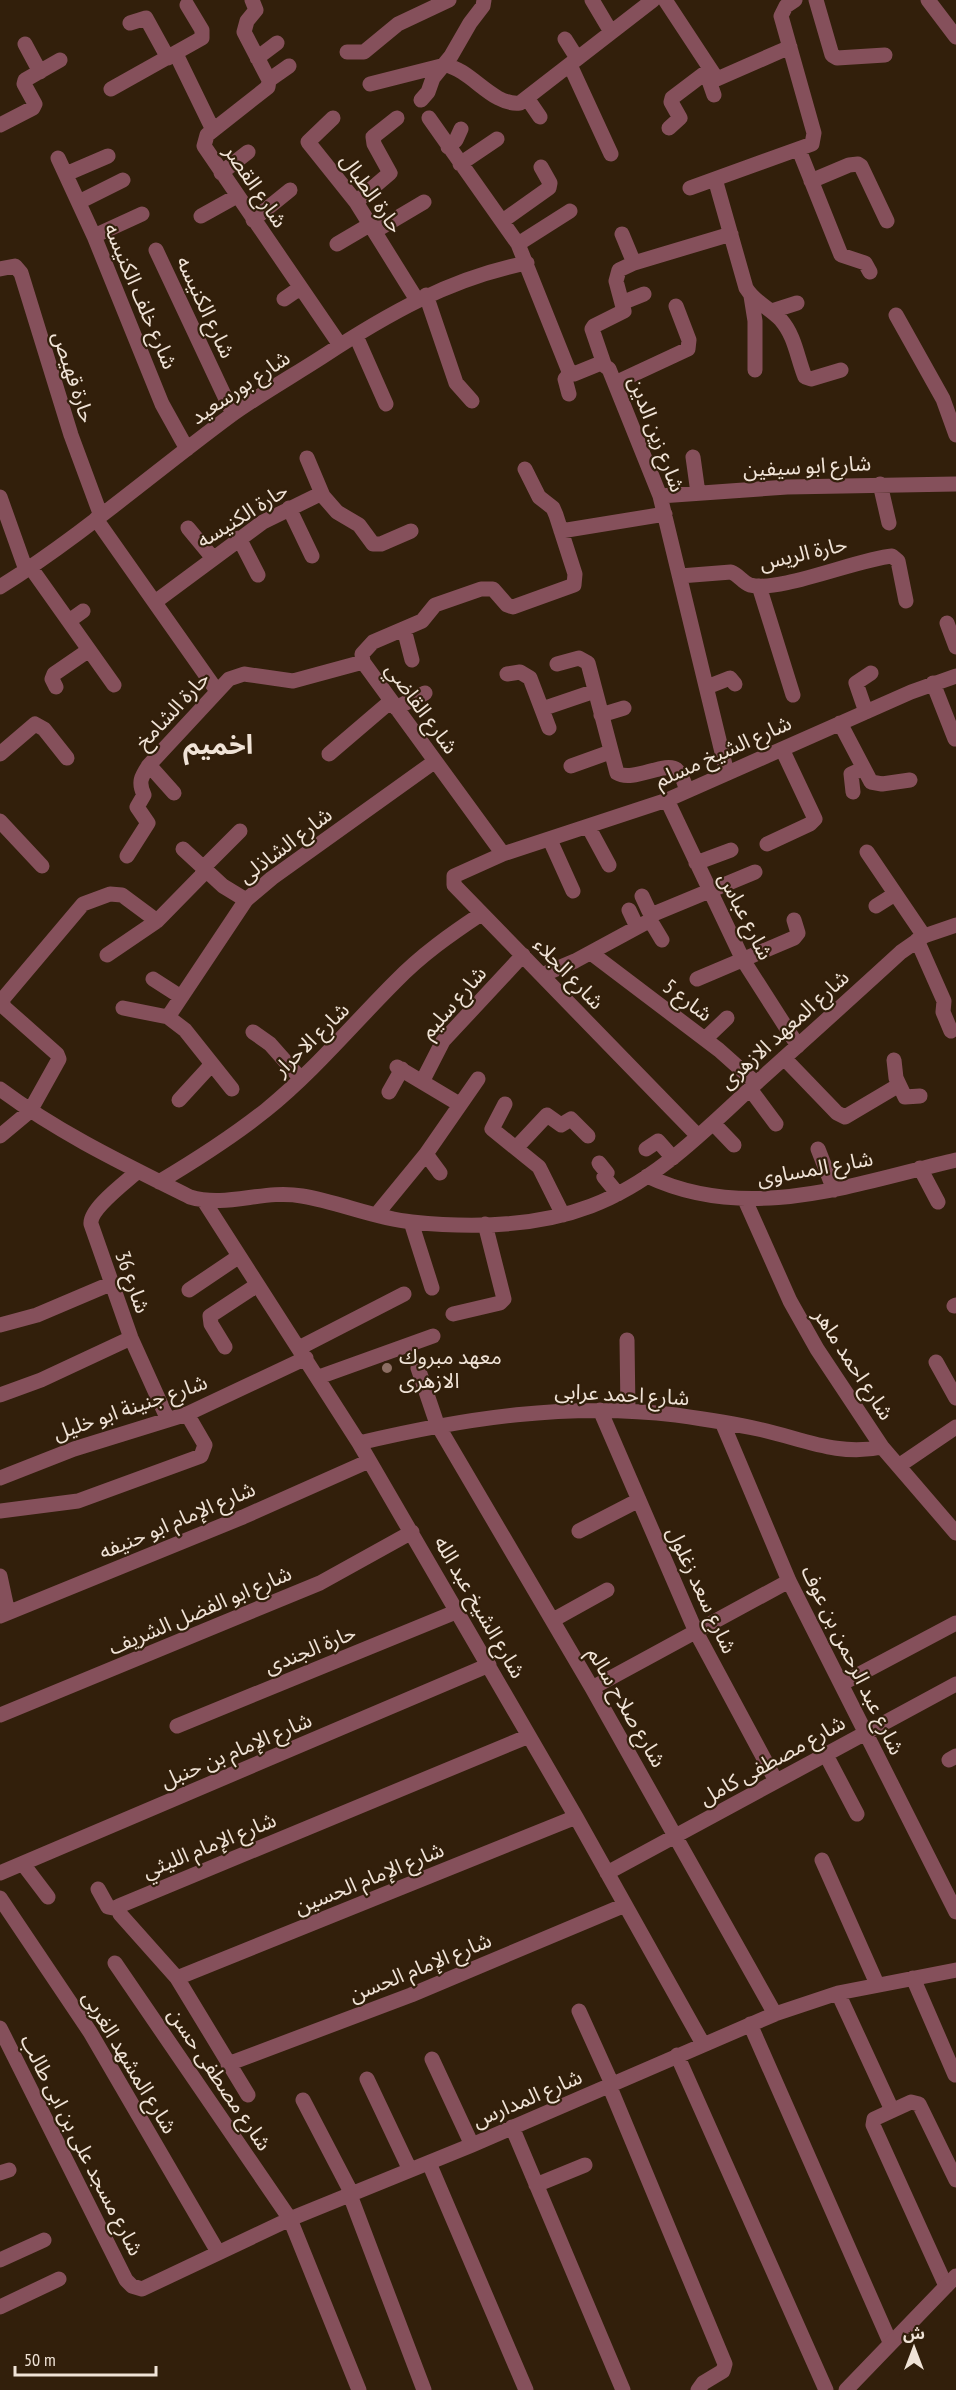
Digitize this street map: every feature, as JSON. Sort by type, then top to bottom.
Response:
[{"type":"street","points":[[252,0],[256,10],[247,21],[244,32],[269,80]]},
{"type":"street","points":[[346,52],[364,52],[399,24],[449,0]]},
{"type":"street","points":[[421,100],[483,6],[484,0]]},
{"type":"street","points":[[592,0],[611,32]]},
{"type":"street","points":[[370,84],[445,65],[456,69],[505,101],[520,103],[653,0]]},
{"type":"street","points":[[665,0],[707,71],[714,95]]},
{"type":"street","points":[[690,188],[799,150],[812,144],[815,139],[781,16],[786,6],[795,0]]},
{"type":"street","points":[[816,0],[832,55],[837,58],[885,55]]},
{"type":"street","points":[[928,0],[956,37]]},
{"type":"street","points":[[111,89],[199,41],[203,34],[187,5]]},
{"type":"street","points":[[130,24],[146,18],[172,56],[213,130]]},
{"type":"street","points":[[565,39],[611,154]]},
{"type":"street","points":[[257,58],[277,43]]},
{"type":"street","points":[[25,44],[40,72]]},
{"type":"street","points":[[707,71],[720,80],[790,47]]},
{"type":"street","points":[[0,125],[33,108],[34,104],[24,84],[25,80],[60,60]]},
{"type":"street","name":"شارع القصر","points":[[289,66],[269,80],[263,92],[213,130],[204,140],[204,146],[340,345]]},
{"type":"street","points":[[669,128],[680,118],[671,100],[707,71]]},
{"type":"street","points":[[527,99],[540,117]]},
{"type":"street","name":"حارة الطبال","points":[[333,118],[308,142],[356,202],[422,298],[456,383],[472,401]]},
{"type":"street","points":[[356,202],[390,173],[374,144],[373,137],[397,118]]},
{"type":"street","points":[[429,118],[460,164],[504,220],[518,244],[570,373],[565,379],[569,393]]},
{"type":"street","points":[[448,147],[456,140],[461,129]]},
{"type":"street","points":[[460,164],[497,140]]},
{"type":"street","points":[[799,150],[841,255],[865,262],[870,272]]},
{"type":"street","points":[[221,172],[248,152]]},
{"type":"street","points":[[66,174],[108,156]]},
{"type":"street","name":"شارع خلف الكنيسه","points":[[58,158],[94,236],[162,404],[187,448]]},
{"type":"street","points":[[811,181],[849,165],[858,164],[887,221]]},
{"type":"street","points":[[504,220],[549,188],[550,183],[541,167]]},
{"type":"street","points":[[715,179],[746,288],[751,296],[772,311],[790,333],[805,377],[811,379],[841,370]]},
{"type":"street","points":[[79,202],[123,180]]},
{"type":"street","points":[[254,220],[290,190]]},
{"type":"street","points":[[201,216],[237,196]]},
{"type":"street","points":[[337,244],[423,202]]},
{"type":"street","points":[[518,244],[570,211]]},
{"type":"street","points":[[94,236],[142,214]]},
{"type":"street","points":[[622,234],[634,262]]},
{"type":"street","points":[[604,363],[592,329],[597,324],[624,311],[624,302],[616,276],[624,267],[634,262],[731,234]]},
{"type":"street","name":"شارع الكنيسه","points":[[156,250],[233,414]]},
{"type":"street","name":"شارع بورسعيد","points":[[0,587],[99,518],[233,414],[340,345],[422,298],[492,270],[527,263]]},
{"type":"street","name":"حارة قهيص","points":[[0,269],[15,266],[21,273],[70,435],[99,518]]},
{"type":"street","points":[[284,299],[300,288]]},
{"type":"street","points":[[624,302],[644,294]]},
{"type":"street","points":[[751,296],[755,329],[755,370]]},
{"type":"street","points":[[772,311],[797,303]]},
{"type":"street","points":[[615,383],[688,350],[688,340],[676,306]]},
{"type":"street","points":[[896,315],[943,399],[956,435]]},
{"type":"street","points":[[356,336],[386,404]]},
{"type":"street","name":"شارع زين الدين","points":[[570,373],[574,374],[604,363],[615,383],[660,496],[727,773]]},
{"type":"street","points":[[693,457],[698,493]]},
{"type":"street","points":[[307,458],[323,496]]},
{"type":"street","name":"شارع القاضي","points":[[503,854],[363,662],[366,646],[422,621],[435,605],[481,588],[493,590],[507,605],[513,607],[568,589],[576,580],[553,508],[539,497],[525,470]]},
{"type":"street","points":[[880,483],[889,523]]},
{"type":"street","name":"شارع ابو سيفين","points":[[660,496],[880,483],[956,484]]},
{"type":"street","points":[[0,496],[28,569],[69,621],[114,685]]},
{"type":"street","name":"حارة الكنيسه","points":[[154,602],[239,538],[312,496],[323,496],[337,512],[359,525],[373,544],[381,544],[411,531]]},
{"type":"street","points":[[289,508],[312,556]]},
{"type":"street","points":[[561,531],[665,514]]},
{"type":"street","points":[[99,518],[154,602],[217,691]]},
{"type":"street","points":[[188,528],[212,557]]},
{"type":"street","points":[[239,538],[258,575]]},
{"type":"street","name":"حارة الريس","points":[[680,576],[731,572],[748,584],[759,586],[805,578],[872,558],[892,556],[897,558],[906,601]]},
{"type":"street","points":[[759,586],[792,695]]},
{"type":"street","points":[[69,621],[83,611]]},
{"type":"street","points":[[428,614],[435,630]]},
{"type":"street","points":[[947,623],[956,647]]},
{"type":"street","points":[[404,628],[412,660]]},
{"type":"street","points":[[57,687],[52,679],[54,674],[89,650]]},
{"type":"street","points":[[557,664],[584,658],[588,663],[614,770],[621,776],[672,767],[678,771],[687,791]]},
{"type":"street","name":"حارة الشامخ","points":[[127,856],[147,828],[148,823],[137,807],[144,795],[139,783],[149,765],[229,680],[244,674],[293,681],[363,662]]},
{"type":"street","points":[[507,674],[520,672],[527,674],[549,728]]},
{"type":"street","points":[[866,712],[856,683],[872,673]]},
{"type":"street","name":"شارع الشيخ مسلم","points":[[503,854],[589,828],[667,800],[933,683],[956,676]]},
{"type":"street","points":[[706,687],[730,678],[735,684]]},
{"type":"street","points":[[933,683],[955,738]]},
{"type":"street","points":[[542,708],[595,691]]},
{"type":"street","points":[[328,754],[393,705],[425,693]]},
{"type":"street","points":[[601,715],[624,708]]},
{"type":"street","points":[[840,723],[868,779],[875,783],[910,780]]},
{"type":"street","points":[[0,754],[35,724],[44,729],[67,758]]},
{"type":"street","points":[[767,844],[810,824],[815,819],[782,748]]},
{"type":"street","points":[[571,766],[610,752]]},
{"type":"street","name":"شارع الشاذلى","points":[[168,1017],[246,900],[272,878],[434,762]]},
{"type":"street","points":[[149,765],[174,793]]},
{"type":"street","points":[[854,792],[851,774],[862,768]]},
{"type":"street","name":"شارع عباس","points":[[667,800],[743,960],[798,1046]]},
{"type":"street","points":[[0,821],[42,866]]},
{"type":"street","points":[[589,828],[609,865]]},
{"type":"street","points":[[107,955],[157,921],[240,831]]},
{"type":"street","points":[[550,840],[573,891]]},
{"type":"street","points":[[183,849],[204,870],[246,900]]},
{"type":"street","points":[[696,863],[731,850]]},
{"type":"street","points":[[867,852],[921,938],[944,1001],[943,1012],[951,1031]]},
{"type":"street","name":"شارع الجلاء","points":[[503,854],[458,873],[452,880],[481,914],[698,1136]]},
{"type":"street","points":[[642,896],[649,911],[656,913],[755,872]]},
{"type":"street","points":[[0,1136],[30,1111],[59,1056],[4,1007],[2,1000],[83,904],[110,894],[122,895],[157,921]]},
{"type":"street","points":[[876,906],[895,894]]},
{"type":"street","points":[[629,910],[637,927]]},
{"type":"street","name":"شارع الاحرار","points":[[159,1182],[213,1149],[266,1110],[359,1022],[395,981],[436,945],[481,914]]},
{"type":"street","points":[[697,980],[794,938],[798,933],[795,920]]},
{"type":"street","points":[[542,975],[591,953],[650,922],[662,940]]},
{"type":"street","name":"شارع المعهد الازهرى","points":[[204,1201],[219,1202],[258,1194],[298,1195],[340,1203],[376,1215],[411,1222],[485,1224],[524,1222],[563,1215],[618,1194],[673,1158],[921,938],[956,925]]},
{"type":"street","name":"شارع 5","points":[[591,953],[705,1039],[753,1086],[776,1124]]},
{"type":"street","name":"شارع سليم","points":[[422,1082],[443,1041],[523,955]]},
{"type":"street","points":[[153,980],[181,997]]},
{"type":"street","points":[[123,1008],[168,1017],[185,1030],[232,1089]]},
{"type":"street","points":[[705,1039],[727,1018]]},
{"type":"street","points":[[254,1032],[270,1044],[301,1078]]},
{"type":"street","points":[[784,1058],[837,1113],[844,1117],[899,1085]]},
{"type":"street","points":[[894,1060],[899,1085],[905,1097],[920,1096]]},
{"type":"street","points":[[179,1100],[212,1064]]},
{"type":"street","points":[[389,1092],[399,1068],[459,1104]]},
{"type":"street","points":[[376,1215],[426,1154],[478,1078]]},
{"type":"street","points":[[0,1089],[30,1111],[100,1153],[204,1201]]},
{"type":"street","points":[[505,1104],[492,1130],[539,1167],[563,1215]]},
{"type":"street","points":[[516,1148],[547,1115],[561,1125],[571,1119],[588,1136]]},
{"type":"street","points":[[713,1123],[734,1145]]},
{"type":"street","points":[[646,1149],[658,1141],[673,1158]]},
{"type":"street","points":[[818,1149],[834,1190]]},
{"type":"street","points":[[426,1154],[440,1173]]},
{"type":"street","name":"شارع المساوى","points":[[648,1176],[687,1191],[745,1200],[795,1197],[834,1190],[956,1160]]},
{"type":"street","points":[[599,1163],[607,1173],[604,1177],[618,1194]]},
{"type":"street","points":[[920,1168],[938,1202]]},
{"type":"street","name":"شارع 36","points":[[138,1171],[96,1210],[90,1219],[110,1284],[131,1338],[168,1420]]},
{"type":"street","name":"شارع احمد ماهر","points":[[745,1200],[790,1301],[823,1359],[882,1447],[900,1465],[956,1533]]},
{"type":"street","name":"شارع الشيخ عبد الله","points":[[204,1201],[238,1257],[319,1377],[412,1532],[703,2044]]},
{"type":"street","points":[[411,1222],[432,1288]]},
{"type":"street","points":[[453,1314],[500,1303],[504,1299],[485,1224]]},
{"type":"street","points":[[189,1290],[238,1257]]},
{"type":"street","points":[[0,1325],[54,1308],[110,1284]]},
{"type":"street","points":[[225,1347],[211,1324],[210,1316],[257,1285]]},
{"type":"street","name":"شارع جنينة ابو خليل","points":[[0,1478],[74,1449],[188,1414],[303,1353],[404,1294]]},
{"type":"street","points":[[319,1377],[433,1336]]},
{"type":"street","points":[[0,1395],[41,1380],[131,1338]]},
{"type":"street","points":[[627,1340],[628,1411]]},
{"type":"street","points":[[936,1362],[956,1398]]},
{"type":"street","name":"شارع صلاح سالم","points":[[418,1368],[437,1425],[553,1620],[677,1836],[775,2014]]},
{"type":"street","name":"شارع احمد عرابى","points":[[359,1443],[437,1425],[491,1416],[600,1410],[722,1422],[845,1451],[882,1447]]},
{"type":"street","name":"شارع سعد زغلول","points":[[600,1410],[696,1632],[777,1781]]},
{"type":"street","points":[[0,1511],[60,1504],[95,1497],[201,1456],[206,1445],[188,1414]]},
{"type":"street","name":"شارع عبد الرحمن بن عوف","points":[[722,1422],[789,1581],[956,1912]]},
{"type":"street","points":[[900,1465],[956,1427]]},
{"type":"street","name":"شارع الإمام ابو حنيفه","points":[[4,1614],[243,1517],[369,1461]]},
{"type":"street","points":[[579,1531],[639,1500]]},
{"type":"street","name":"شارع ابو الفضل الشريف","points":[[0,1715],[320,1583],[412,1532]]},
{"type":"street","points":[[0,1576],[4,1614]]},
{"type":"street","points":[[592,1688],[789,1581]]},
{"type":"street","points":[[553,1620],[607,1590]]},
{"type":"street","name":"حارة الجندى","points":[[177,1726],[458,1611]]},
{"type":"street","points":[[841,1684],[956,1623]]},
{"type":"street","name":"شارع الإمام بن حنبل","points":[[0,1873],[489,1665]]},
{"type":"street","name":"شارع مصطفى كامل","points":[[607,1873],[956,1684]]},
{"type":"street","name":"شارع الإمام الليثي","points":[[118,1909],[132,1900],[530,1736]]},
{"type":"street","points":[[826,1755],[857,1814]]},
{"type":"street","name":"شارع الإمام الحسين","points":[[177,1978],[576,1817]]},
{"type":"street","points":[[822,1860],[877,1984]]},
{"type":"street","points":[[23,1864],[48,1897]]},
{"type":"street","points":[[98,1888],[108,1907],[118,1909],[177,1978],[248,2096]]},
{"type":"street","name":"شارع المشهد الغربى","points":[[0,1898],[90,2032],[218,2252]]},
{"type":"street","name":"شارع الإمام الحسن","points":[[228,2064],[411,1995],[625,1905]]},
{"type":"street","name":"شارع مصطفى حسن","points":[[115,1963],[290,2219],[359,2390]]},
{"type":"street","name":"شارع المدارس","points":[[126,2280],[132,2286],[142,2289],[290,2219],[472,2145],[775,2014],[838,1993],[956,1970]]},
{"type":"street","points":[[913,1978],[955,2074]]},
{"type":"street","points":[[838,1993],[892,2110]]},
{"type":"street","points":[[579,2011],[725,2364],[723,2371],[703,2383],[698,2390]]},
{"type":"street","points":[[750,2024],[890,2342]]},
{"type":"street","name":"شارع مسجد على بن ابى طالب","points":[[0,2028],[126,2280]]},
{"type":"street","points":[[677,2055],[826,2390]]},
{"type":"street","points":[[432,2059],[472,2145]]},
{"type":"street","points":[[367,2079],[410,2170]]},
{"type":"street","points":[[303,2100],[351,2194],[424,2390]]},
{"type":"street","points":[[846,2390],[951,2281],[873,2125],[877,2116],[911,2102],[921,2106],[956,2180]]},
{"type":"street","points":[[512,2127],[623,2390]]},
{"type":"street","points":[[429,2163],[526,2390]]},
{"type":"street","points":[[536,2184],[585,2165]]},
{"type":"street","points":[[0,2260],[44,2240]]},
{"type":"street","points":[[0,2307],[59,2279]]},
{"type":"place","name":"معهد مبروك الازهرى","points":[[387,1368]]},
{"type":"district","name":"اخميم","points":[[218,744]]}]
